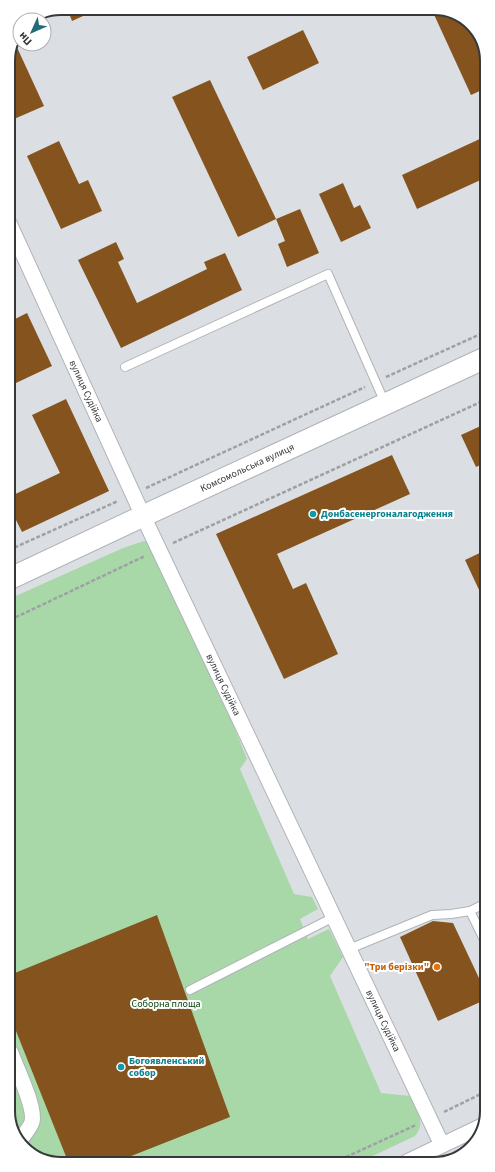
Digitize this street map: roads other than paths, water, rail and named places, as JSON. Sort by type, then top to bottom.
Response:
[{"type":"street","name":"вулиця Судійка","points":[[15,238],[159,550],[442,1145]]},
{"type":"street","name":"Комсомольська вулиця","points":[[15,576],[480,360]]},
{"type":"street","points":[[15,1064],[31,1106],[32,1123],[23,1136]]},
{"type":"street","points":[[417,1157],[476,1129]]},
{"type":"lane","points":[[125,367],[328,274],[385,404]]},
{"type":"lane","points":[[349,949],[432,915],[470,911],[480,906]]},
{"type":"lane","points":[[470,911],[480,932]]},
{"type":"lane","points":[[190,990],[334,917]]},
{"type":"place","name":"Донбасенергоналагодження","points":[[313,514]]},
{"type":"place","name":"\"Три берізки\"","points":[[437,967]]},
{"type":"place","name":"Богоявленський собор","points":[[121,1067]]},
{"type":"park label","name":"Соборна площа","points":[[166,1004]]}]
